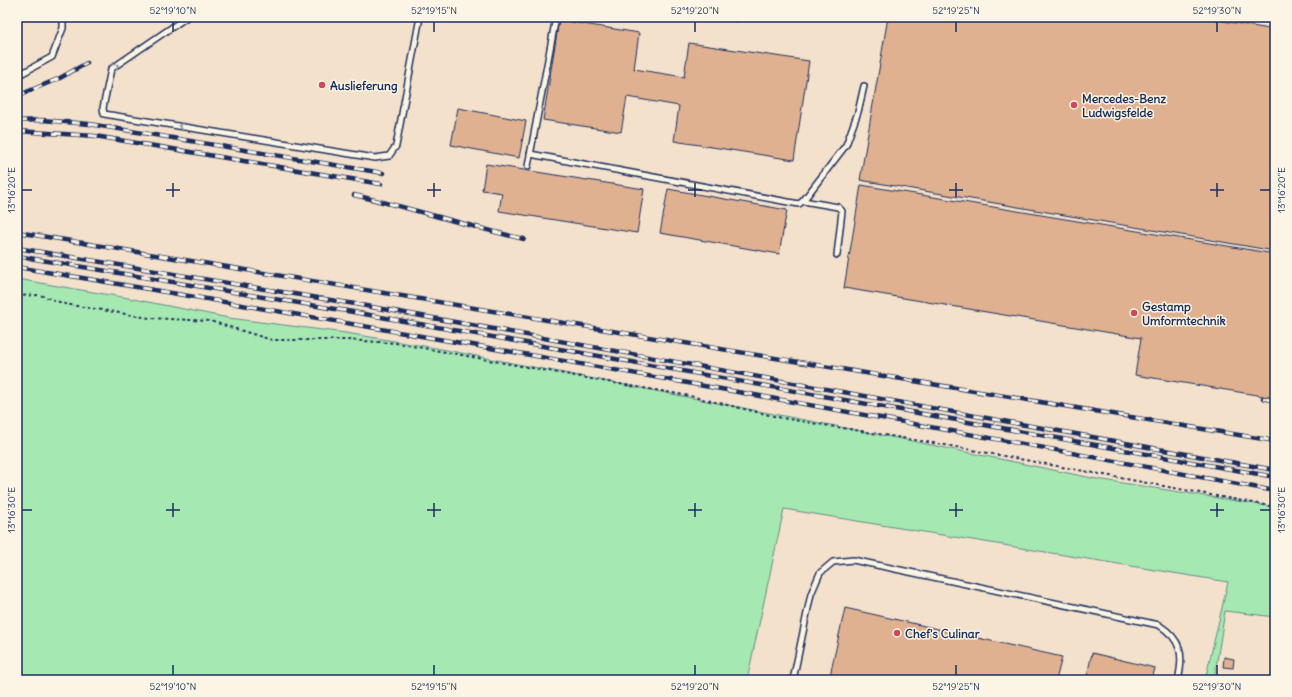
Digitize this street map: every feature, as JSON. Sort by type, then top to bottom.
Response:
[{"type":"lane","points":[[17,76],[52,57],[63,28],[63,17]]},
{"type":"lane","points":[[187,17],[110,70],[103,108],[104,114],[375,158],[389,156],[396,146],[420,17]]},
{"type":"lane","points":[[528,166],[556,17]]},
{"type":"lane","points":[[730,17],[736,18]]},
{"type":"lane","points":[[530,154],[799,204],[803,201],[846,145],[858,112],[864,86]]},
{"type":"lane","points":[[803,201],[838,207],[842,211],[837,255]]},
{"type":"lane","points":[[793,680],[811,594],[820,573],[834,562],[853,560],[1159,625],[1169,632],[1178,644],[1182,665],[1178,680]]},
{"type":"path","points":[[17,296],[40,295],[65,304],[150,318],[210,321],[272,340],[346,340],[396,343],[690,396],[782,418],[945,445],[1275,507]]},
{"type":"shaded area","points":[[17,17],[1275,17],[1275,507],[1097,479],[907,440],[436,348],[346,333],[229,318],[128,298],[17,279]]},
{"type":"shaded area","points":[[784,509],[1275,589],[1275,680],[17,680]]},
{"type":"green space","points":[[17,279],[128,298],[229,318],[346,333],[436,348],[907,440],[1097,479],[1275,507],[1275,617],[1225,611],[1214,680],[1205,680],[1228,582],[784,509],[747,680],[17,680]]},
{"type":"building","name":"Mercedes-Benz Ludwigsfelde","points":[[888,17],[1200,17],[1275,30],[1275,251],[860,180]]},
{"type":"building","points":[[559,20],[639,33],[634,69],[684,77],[689,43],[809,61],[794,160],[674,141],[679,106],[627,97],[621,132],[543,120]]},
{"type":"building","points":[[458,108],[526,121],[519,158],[451,145]]},
{"type":"building","points":[[486,164],[644,189],[637,233],[499,211],[502,193],[482,190]]},
{"type":"building","name":"Gestamp Umformtechnik","points":[[861,185],[1275,254],[1275,398],[1135,375],[1141,338],[844,288]]},
{"type":"building","points":[[668,189],[787,210],[779,254],[660,233]]},
{"type":"building","name":"Chef's Culinar","points":[[845,608],[1062,657],[1056,680],[829,680]]},
{"type":"building","points":[[1092,653],[1155,668],[1152,680],[1086,680]]},
{"type":"building","points":[[1224,657],[1234,659],[1233,668],[1223,667]]},
{"type":"railway","points":[[17,96],[60,78],[87,63]]},
{"type":"railway","points":[[17,121],[42,120],[89,124],[383,173]]},
{"type":"railway","points":[[17,131],[95,136],[381,184]]},
{"type":"railway","points":[[354,195],[524,239]]},
{"type":"railway","points":[[17,232],[1275,441]]},
{"type":"railway","points":[[17,248],[355,304],[1275,470]]},
{"type":"railway","points":[[17,256],[353,312],[1275,477]]},
{"type":"railway","points":[[17,267],[332,320],[1275,491]]},
{"type":"railway","points":[[1263,398],[1275,401]]},
{"type":"place","name":"Auslieferung","points":[[322,85]]},
{"type":"place","name":"Mercedes-Benz Ludwigsfelde","points":[[1074,105]]},
{"type":"place","name":"Gestamp Umformtechnik","points":[[1134,313]]},
{"type":"place","name":"Chef's Culinar","points":[[897,633]]}]
